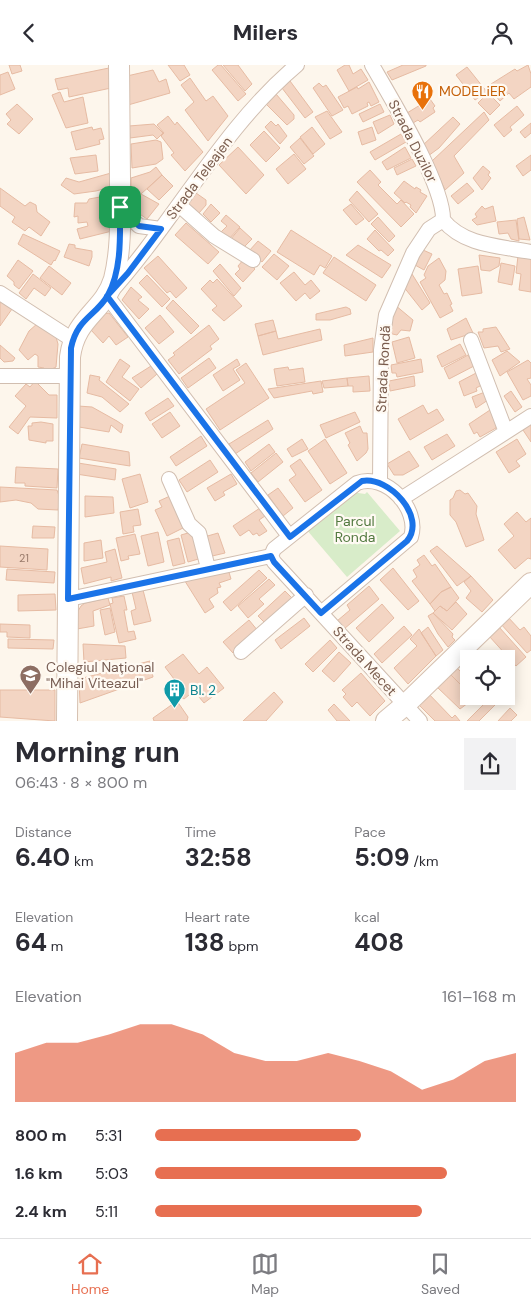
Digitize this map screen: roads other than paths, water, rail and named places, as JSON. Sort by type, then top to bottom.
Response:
[{"type":"street","points":[[67,721],[70,376],[72,340],[86,318],[107,296],[113,281],[120,247],[119,65]]},
{"type":"street","name":"Strada Teleajen","points":[[107,296],[128,273],[246,116],[297,65]]},
{"type":"street","name":"Strada Duzilor","points":[[372,65],[398,109],[437,190],[443,211],[443,220]]},
{"type":"street","points":[[179,205],[218,239],[253,260]]},
{"type":"street","points":[[120,207],[139,226],[161,229]]},
{"type":"street","points":[[443,220],[454,232],[466,239],[531,252]]},
{"type":"street","name":"Strada Rondă","points":[[380,483],[381,350],[386,315],[413,253],[429,229],[443,220]]},
{"type":"street","points":[[0,293],[72,340]]},
{"type":"street","points":[[107,296],[290,537]]},
{"type":"street","points":[[471,340],[506,432]]},
{"type":"street","points":[[0,376],[70,376]]},
{"type":"street","points":[[401,499],[531,416]]},
{"type":"street","points":[[169,479],[190,524],[199,533],[208,569]]},
{"type":"street","points":[[68,599],[271,556],[274,549],[357,483],[366,480],[388,486],[406,506],[412,523],[411,537],[321,613]]},
{"type":"street","name":"Strada Mecet","points":[[271,556],[274,562],[420,721]]},
{"type":"street","points":[[386,721],[405,705],[531,583]]},
{"type":"street","points":[[241,652],[306,595]]},
{"type":"place","name":"MODELiER","points":[[423,110]]},
{"type":"place","name":"Colegiul Național \"Mihai Viteazul\"","points":[[30,694]]},
{"type":"place","name":"Bl. 2","points":[[174,709]]},
{"type":"park label","name":"Parcul Ronda","points":[[355,530]]}]
